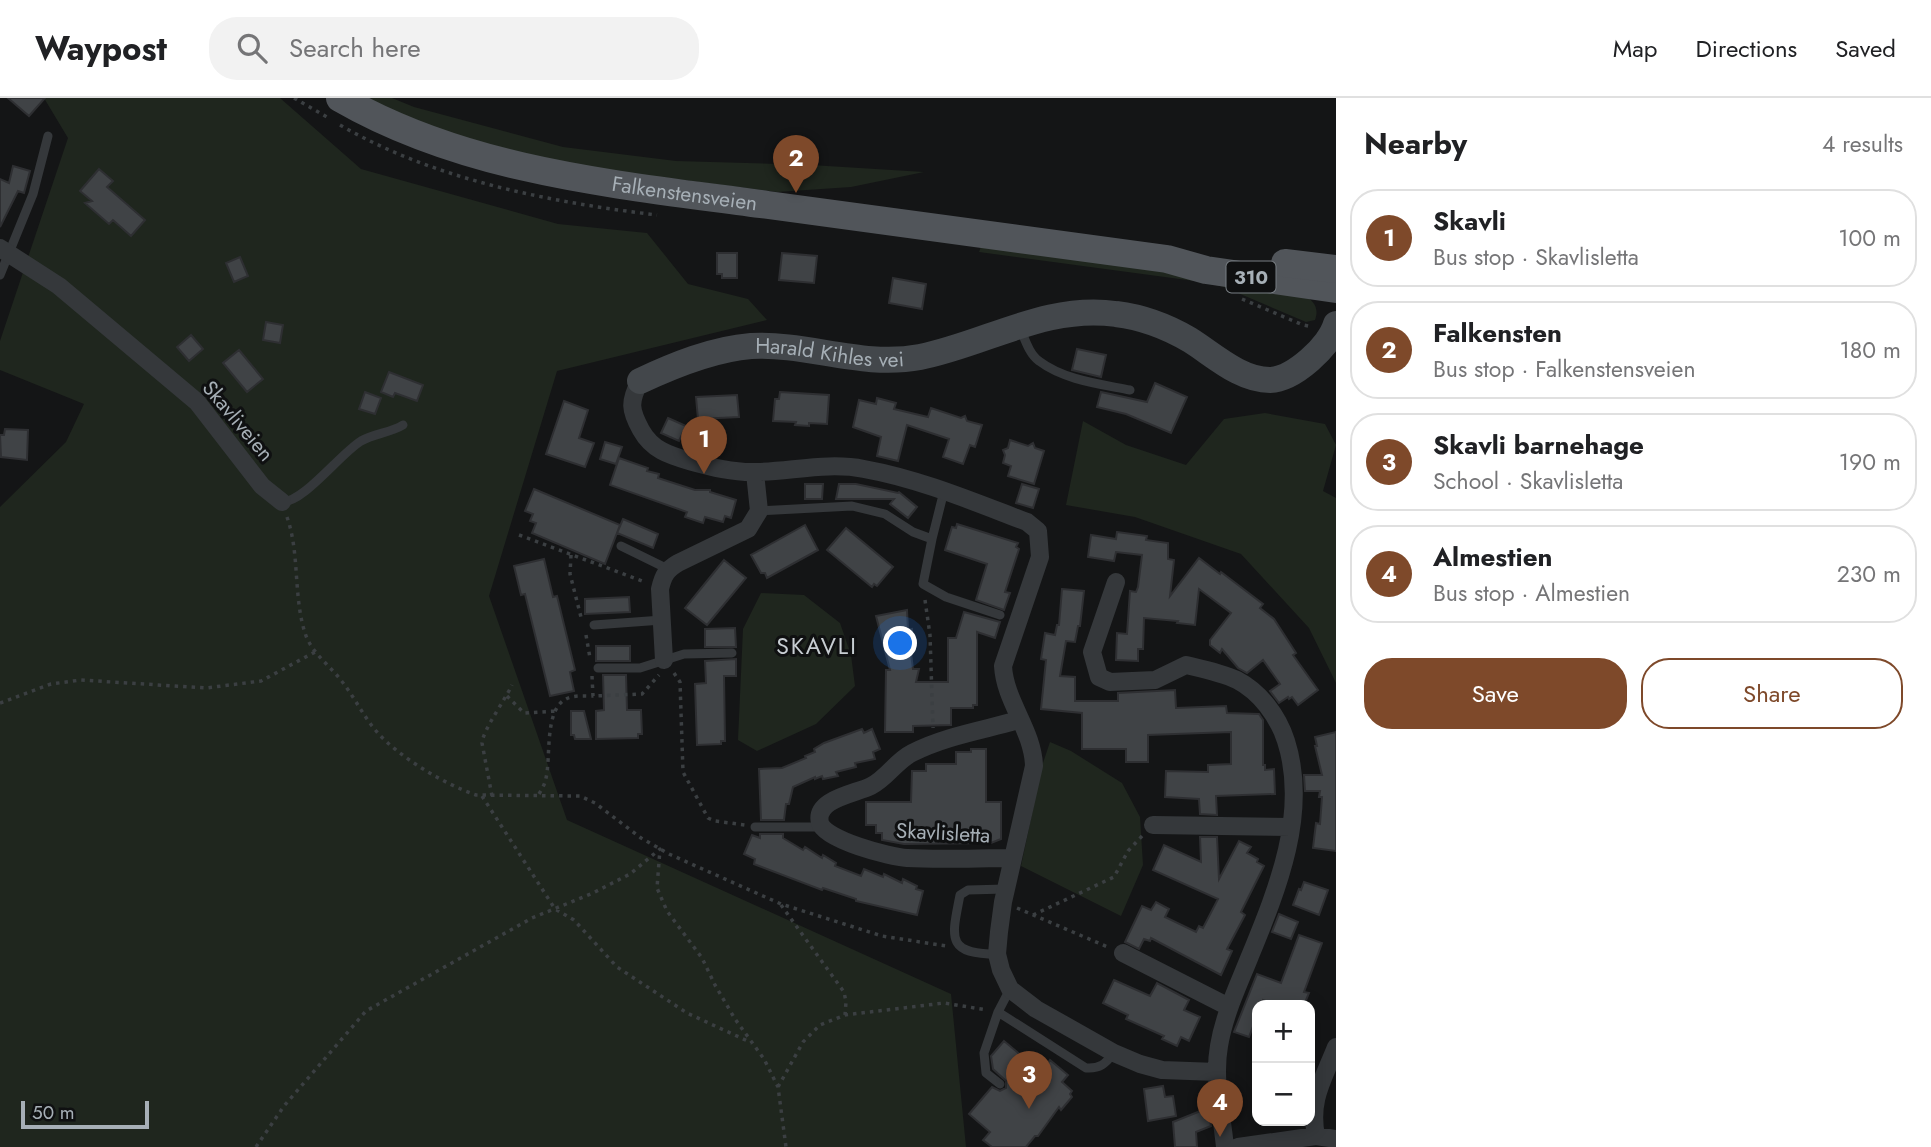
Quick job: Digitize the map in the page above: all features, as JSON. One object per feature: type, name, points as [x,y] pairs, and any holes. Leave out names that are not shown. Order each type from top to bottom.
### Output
[{"type":"main road","name":"Falkenstensveien","points":[[340,98],[421,137],[487,159],[552,173],[1167,259],[1240,259],[1336,269]]},
{"type":"main road","name":"Falkenstensveien","points":[[1167,259],[1206,270],[1336,289]]},
{"type":"street","name":"Skavliveien","points":[[5,250],[60,286],[197,402],[262,486],[282,502]]},
{"type":"street","name":"Harald Kihles vei","points":[[640,381],[666,369],[729,349],[768,347],[863,360],[900,360],[943,351],[1065,314],[1115,314],[1163,326],[1238,370],[1269,380],[1284,378],[1300,367],[1334,335]]},
{"type":"street","name":"Skavlisletta","points":[[640,381],[633,395],[634,416],[651,444],[668,455],[723,470],[755,472],[835,466],[861,468],[944,491],[1027,522],[1038,531],[1040,557],[1003,666],[1003,679],[1034,752],[1034,766],[1004,895],[997,954],[1010,989]]},
{"type":"street","points":[[664,660],[662,620],[665,577],[748,530],[758,511],[755,472]]},
{"type":"street","points":[[1116,582],[1092,652],[1099,677],[1110,682],[1155,680],[1186,664],[1236,680],[1257,695],[1273,714],[1283,731],[1289,751],[1294,777],[1291,827],[1278,879],[1229,1007],[1219,1047],[1217,1072],[1225,1147]]},
{"type":"street","points":[[822,827],[820,812],[827,804],[872,786],[911,754],[934,744],[1019,720]]},
{"type":"street","points":[[1153,825],[1291,827]]},
{"type":"street","name":"Skavlisletta","points":[[822,827],[836,839],[904,858],[1013,858]]},
{"type":"street","points":[[1123,953],[1229,1007]]},
{"type":"street","points":[[1010,989],[1035,1009],[1114,1053],[1162,1070],[1217,1072]]},
{"type":"street","points":[[1316,1136],[1312,1116],[1314,1103],[1336,1047]]},
{"type":"street","points":[[1238,1147],[1316,1136],[1336,1139]]},
{"type":"lane","points":[[0,275],[5,250],[33,194],[48,136]]},
{"type":"lane","points":[[1019,326],[1028,347],[1038,361],[1074,378],[1130,390]]},
{"type":"lane","points":[[282,502],[303,494],[328,468],[360,442],[377,433],[394,431],[403,425]]},
{"type":"lane","points":[[944,491],[923,584],[946,597],[1000,615]]},
{"type":"lane","points":[[758,511],[852,506],[885,513],[913,532],[932,539]]},
{"type":"lane","points":[[621,546],[665,577]]},
{"type":"lane","points":[[594,625],[662,620]]},
{"type":"lane","points":[[598,668],[640,668],[684,654],[732,653]]},
{"type":"lane","points":[[755,827],[822,827]]},
{"type":"lane","points":[[997,954],[979,954],[963,950],[955,940],[954,928],[960,895],[968,890],[1004,895]]},
{"type":"lane","points":[[1000,1084],[986,1073],[984,1053],[998,1012],[1010,989]]},
{"type":"lane","points":[[998,1012],[1086,1068],[1096,1069],[1104,1065],[1114,1053]]},
{"type":"path","points":[[282,502],[292,540],[300,613],[306,635],[315,652],[351,693],[376,731],[409,759],[462,790],[482,796],[580,796],[595,803],[660,849],[712,875],[781,904],[882,936],[963,950]]},
{"type":"path","points":[[519,535],[647,582],[665,577]]},
{"type":"path","points":[[571,555],[570,574],[590,654],[593,696]]},
{"type":"path","points":[[923,584],[930,635],[934,744]]},
{"type":"path","points":[[0,702],[51,684],[82,680],[206,688],[261,681],[315,652]]},
{"type":"path","points":[[539,794],[546,780],[549,731],[561,702],[568,697],[642,694],[658,678],[664,660]]},
{"type":"path","points":[[664,660],[680,682],[683,772],[699,805],[708,818],[715,821],[755,827]]},
{"type":"path","points":[[492,796],[482,735],[512,685]]},
{"type":"path","points":[[507,696],[524,713],[556,711]]},
{"type":"path","points":[[482,796],[555,909],[574,920],[617,967],[687,1013],[753,1044]]},
{"type":"path","points":[[1033,915],[1114,877],[1128,851],[1153,825]]},
{"type":"path","points":[[256,1147],[284,1106],[366,1012],[532,918],[630,874],[660,849]]},
{"type":"path","points":[[660,849],[657,888],[667,911],[702,958],[778,1087],[786,1147]]},
{"type":"path","points":[[1004,895],[1033,915],[1123,953]]},
{"type":"path","points":[[781,904],[844,992],[845,1015]]},
{"type":"path","points":[[778,1087],[803,1042],[820,1025],[845,1015],[944,1003],[998,1012]]},
{"type":"shaded area","points":[[44,98],[280,98],[361,169],[558,224],[647,233],[688,284],[748,299],[767,320],[557,371],[489,596],[567,820],[951,994],[966,1147],[0,1147],[0,507],[66,442],[84,404],[0,370],[0,341],[68,138]]},
{"type":"shaded area","points":[[356,98],[392,98],[414,107],[563,147],[676,161],[924,172],[851,187],[777,192],[518,159]]},
{"type":"shaded area","points":[[982,244],[1283,287],[1312,301],[1317,313],[1315,320],[1306,322],[1224,287],[979,252]]},
{"type":"shaded area","points":[[1265,413],[1325,424],[1336,445],[1323,491],[1336,498],[1336,683],[1309,628],[1241,554],[1135,517],[1066,505],[1083,421],[1126,445],[1186,465],[1224,419]]},
{"type":"shaded area","points":[[761,593],[804,595],[840,623],[851,655],[855,686],[816,724],[757,751],[738,740],[743,629]]},
{"type":"shaded area","points":[[1050,742],[1071,751],[1122,783],[1140,817],[1143,865],[1121,916],[1021,866],[1042,766]]},
{"type":"building","points":[[8,98],[45,98],[29,116]]},
{"type":"building","points":[[13,166],[30,171],[24,193],[18,191],[0,227],[0,179],[9,183]]},
{"type":"building","points":[[99,169],[113,181],[107,187],[145,220],[131,236],[113,220],[109,224],[85,203],[92,201],[80,191]]},
{"type":"building","points":[[717,253],[737,253],[737,278],[722,278],[722,274],[717,274]]},
{"type":"building","points":[[782,253],[817,256],[814,283],[779,280]]},
{"type":"building","points":[[240,257],[248,276],[234,282],[226,263]]},
{"type":"building","points":[[893,278],[926,284],[922,309],[889,303]]},
{"type":"building","points":[[266,322],[283,325],[280,343],[263,340]]},
{"type":"building","points":[[191,335],[203,349],[189,361],[177,347]]},
{"type":"building","points":[[1077,349],[1106,355],[1101,377],[1072,370]]},
{"type":"building","points":[[239,350],[263,379],[247,392],[223,363]]},
{"type":"building","points":[[389,372],[423,385],[417,401],[395,393],[393,397],[381,392]]},
{"type":"building","points":[[1155,383],[1187,397],[1171,433],[1126,414],[1097,407],[1101,392],[1147,402]]},
{"type":"building","points":[[365,392],[381,398],[375,414],[359,409]]},
{"type":"building","points":[[780,392],[829,395],[827,424],[809,423],[809,426],[795,425],[796,422],[773,421],[775,399],[779,399]]},
{"type":"building","points":[[737,395],[739,417],[698,419],[696,397]]},
{"type":"building","points":[[877,398],[896,403],[894,409],[928,417],[931,408],[961,418],[965,416],[967,421],[982,425],[975,447],[970,445],[963,464],[943,457],[949,439],[907,425],[898,461],[877,456],[881,437],[853,427],[859,400],[876,404]]},
{"type":"building","points":[[564,401],[588,410],[579,438],[594,443],[585,467],[546,454]]},
{"type":"building","points":[[668,418],[686,426],[679,441],[661,433]]},
{"type":"building","points":[[5,429],[28,430],[27,460],[1,457],[0,435],[4,435]]},
{"type":"building","points":[[1010,440],[1028,446],[1033,443],[1035,448],[1044,451],[1034,484],[1008,476],[1011,466],[1003,463],[1003,450],[1008,448]]},
{"type":"building","points":[[605,442],[622,447],[616,464],[600,459]]},
{"type":"building","points":[[619,458],[648,468],[647,471],[659,474],[658,478],[695,490],[710,490],[736,500],[731,518],[725,516],[723,522],[705,517],[703,523],[685,517],[687,512],[610,485]]},
{"type":"building","points":[[805,484],[823,484],[822,499],[805,499]]},
{"type":"building","points":[[839,484],[856,484],[899,492],[917,507],[908,518],[890,504],[894,499],[836,499]]},
{"type":"building","points":[[1022,484],[1039,489],[1033,508],[1016,503]]},
{"type":"building","points":[[534,489],[620,525],[605,564],[532,533],[536,523],[530,521],[533,514],[525,511]]},
{"type":"building","points":[[623,519],[658,534],[653,548],[617,533]]},
{"type":"building","points":[[957,524],[1018,543],[1016,547],[1019,549],[1005,592],[1010,593],[1004,610],[976,600],[987,564],[945,550],[952,527],[956,528]]},
{"type":"building","points":[[805,525],[818,550],[767,578],[751,555]]},
{"type":"building","points":[[846,528],[893,567],[877,586],[874,584],[872,587],[827,550]]},
{"type":"building","points":[[1117,532],[1147,536],[1146,540],[1168,543],[1168,559],[1174,560],[1170,596],[1199,558],[1263,604],[1260,608],[1274,619],[1296,653],[1293,655],[1318,690],[1298,705],[1292,697],[1279,703],[1270,691],[1280,684],[1263,660],[1247,673],[1238,668],[1222,649],[1220,653],[1210,645],[1210,640],[1231,613],[1199,589],[1195,625],[1144,618],[1143,649],[1138,649],[1138,661],[1116,660],[1117,633],[1127,634],[1130,591],[1136,592],[1138,587],[1142,555],[1116,552],[1114,561],[1088,557],[1091,535],[1116,539]]},
{"type":"building","points":[[544,559],[553,597],[557,596],[575,670],[570,672],[574,691],[550,696],[525,594],[521,595],[514,566]]},
{"type":"building","points":[[724,560],[746,578],[707,625],[685,608]]},
{"type":"building","points":[[1062,589],[1084,591],[1080,626],[1075,642],[1066,641],[1060,676],[1075,677],[1075,701],[1118,701],[1118,693],[1175,690],[1176,708],[1226,706],[1227,713],[1259,714],[1263,720],[1263,765],[1265,770],[1274,769],[1275,794],[1216,796],[1217,815],[1200,814],[1199,799],[1165,797],[1166,771],[1208,772],[1208,765],[1231,764],[1231,732],[1148,735],[1148,762],[1126,762],[1126,749],[1082,749],[1082,713],[1041,709],[1046,660],[1041,659],[1045,633],[1055,635],[1059,625]]},
{"type":"building","points":[[629,597],[630,612],[585,614],[585,599]]},
{"type":"building","points":[[907,610],[908,630],[912,629],[913,644],[910,645],[913,669],[919,669],[916,682],[948,682],[948,638],[956,638],[964,612],[1000,622],[995,638],[977,632],[977,705],[973,705],[973,708],[951,708],[951,725],[913,726],[913,732],[885,732],[886,670],[890,670],[876,616]]},
{"type":"building","points":[[735,628],[736,647],[705,647],[705,629]]},
{"type":"building","points":[[596,646],[630,646],[630,661],[596,661]]},
{"type":"building","points":[[736,659],[736,676],[724,676],[725,741],[721,741],[721,744],[697,745],[695,684],[706,683],[705,661]]},
{"type":"building","points":[[603,675],[626,675],[627,710],[641,710],[642,734],[638,734],[638,738],[596,739],[596,711],[604,710]]},
{"type":"building","points":[[571,711],[584,711],[591,739],[575,739],[574,735],[571,735]]},
{"type":"building","points":[[862,729],[864,733],[872,729],[880,749],[873,752],[875,759],[855,763],[856,767],[836,772],[838,776],[823,779],[822,776],[815,777],[793,787],[789,804],[786,804],[784,820],[761,820],[759,769],[782,768],[806,758],[805,756],[815,752],[814,749],[824,743]]},
{"type":"building","points":[[1336,732],[1336,851],[1313,848],[1316,823],[1320,824],[1322,797],[1319,797],[1320,791],[1305,791],[1304,775],[1322,775],[1315,737]]},
{"type":"building","points":[[971,749],[986,749],[986,802],[1001,802],[1001,839],[991,843],[904,844],[882,840],[882,833],[876,833],[876,825],[866,825],[866,802],[911,802],[912,771],[926,771],[926,764],[956,764],[956,752],[971,752]]},
{"type":"building","points":[[760,834],[783,834],[783,838],[803,850],[805,847],[822,858],[823,855],[836,863],[835,866],[861,876],[864,869],[883,877],[884,874],[902,883],[903,879],[917,886],[916,889],[923,891],[917,915],[856,901],[754,864],[755,859],[744,854],[752,835],[760,838]]},
{"type":"building","points":[[1200,837],[1217,837],[1219,879],[1239,841],[1251,847],[1247,853],[1264,866],[1241,912],[1245,915],[1227,949],[1232,951],[1221,975],[1151,938],[1150,941],[1144,939],[1139,949],[1125,942],[1142,906],[1151,910],[1156,902],[1169,909],[1165,917],[1196,932],[1199,926],[1203,928],[1218,899],[1153,870],[1164,845],[1201,862]]},
{"type":"building","points":[[1304,882],[1328,890],[1319,915],[1293,905]]},
{"type":"building","points":[[1279,914],[1298,922],[1291,939],[1272,932]]},
{"type":"building","points":[[1299,935],[1322,943],[1304,992],[1309,993],[1306,1000],[1252,1000],[1252,1029],[1249,1037],[1234,1032],[1257,974],[1281,983]]},
{"type":"building","points":[[1114,980],[1150,996],[1157,983],[1189,1000],[1184,1010],[1200,1017],[1189,1041],[1181,1037],[1177,1046],[1162,1039],[1164,1036],[1126,1019],[1128,1015],[1103,1003]]},
{"type":"building","points":[[1004,1041],[1023,1057],[1027,1052],[1045,1067],[1050,1060],[1068,1075],[1062,1082],[1072,1091],[1072,1097],[1061,1110],[1059,1107],[1038,1136],[1026,1147],[992,1147],[983,1140],[990,1132],[969,1114],[992,1087],[1000,1091],[1006,1088],[1006,1081],[993,1069],[991,1056]]},
{"type":"building","points":[[1163,1086],[1165,1097],[1173,1096],[1176,1116],[1148,1121],[1144,1089]]},
{"type":"building","points":[[1208,1108],[1211,1126],[1196,1132],[1197,1147],[1175,1147],[1173,1122]]},
{"type":"place","name":"Falkensten","points":[[796,193]]},
{"type":"place","name":"Skavli","points":[[704,474]]},
{"type":"place","name":"Skavli barnehage","points":[[1029,1109]]},
{"type":"place","name":"Almestien","points":[[1220,1137]]},
{"type":"district","name":"SKAVLI","points":[[817,646]]}]
